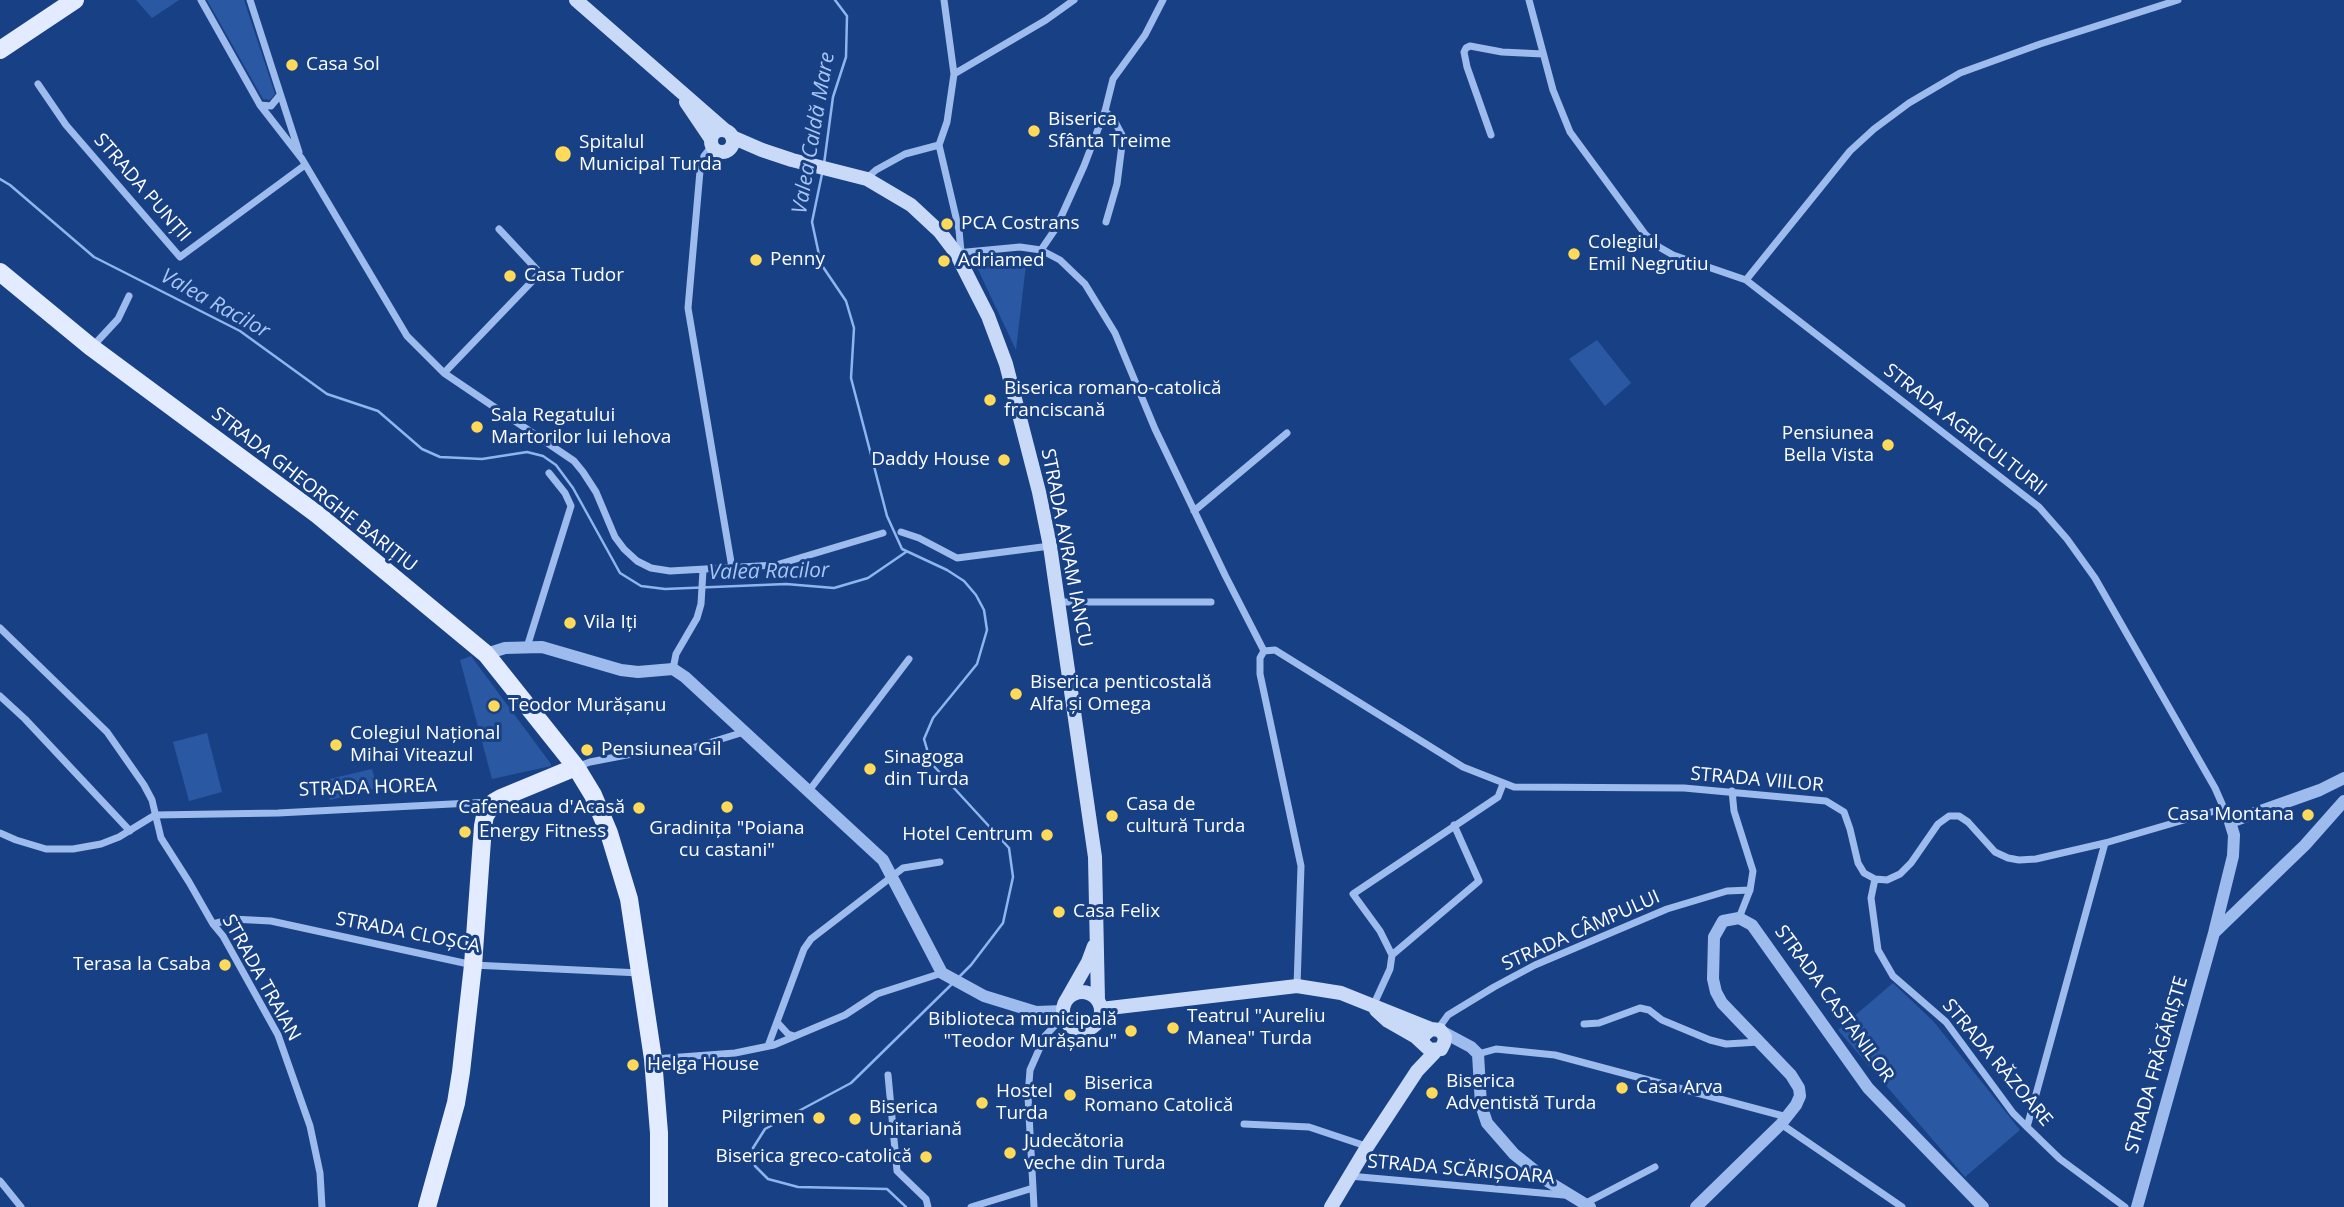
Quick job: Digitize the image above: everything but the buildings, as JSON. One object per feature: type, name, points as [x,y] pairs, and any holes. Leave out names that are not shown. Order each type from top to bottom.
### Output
[{"type":"main road","points":[[0,50],[75,0]]},
{"type":"main road","points":[[579,2],[699,105],[722,141]]},
{"type":"main road","name":"STRADA AVRAM IANCU","points":[[722,141],[842,171],[867,179],[893,193],[918,211],[959,253],[988,316],[1006,364],[1050,546],[1095,857],[1099,1005]]},
{"type":"main road","name":"STRADA GHEORGHE BARIȚIU","points":[[0,272],[91,347],[318,515],[486,654],[576,767],[593,795],[609,833],[629,899],[653,1059],[659,1133],[659,1207]]},
{"type":"main road","name":"STRADA HOREA","points":[[494,802],[576,767]]},
{"type":"main road","points":[[427,1207],[456,1103],[473,965],[483,826],[494,802]]},
{"type":"main road","name":"STRADA AVRAM IANCU","points":[[1064,1009],[1097,938]]},
{"type":"main road","points":[[1099,1005],[1098,1022],[1086,1030],[1072,1028],[1064,1009],[1078,993],[1084,992],[1099,1005],[1297,986],[1340,993],[1437,1030],[1445,1040],[1417,1071],[1331,1207]]},
{"type":"main road","points":[[1373,1006],[1388,1021],[1423,1043],[1427,1049],[1439,1049]]},
{"type":"main road","points":[[1423,1043],[1423,1036],[1437,1030]]},
{"type":"street","points":[[201,0],[260,105],[303,162],[395,320],[420,351],[443,373],[574,461],[596,492],[615,537],[624,550],[637,561],[651,568],[670,571],[776,565],[883,533]]},
{"type":"street","points":[[250,0],[303,162]]},
{"type":"street","points":[[944,0],[954,74],[947,121],[939,145],[959,230],[959,253],[1020,247],[1041,250],[1060,260],[1086,284],[1115,333],[1155,429],[1264,651],[1260,657],[1260,674],[1301,866],[1297,986]]},
{"type":"street","points":[[954,74],[1046,20],[1074,0]]},
{"type":"street","points":[[1041,250],[1056,228],[1105,111],[1113,79],[1145,35],[1160,0]]},
{"type":"street","name":"STRADA AGRICULTURII","points":[[1529,0],[1553,90],[1570,132],[1645,234],[1674,256],[1746,281],[2039,508],[2067,539],[2095,578],[2209,776],[2230,822]]},
{"type":"street","points":[[1746,281],[1850,151],[1909,103],[1960,73],[2039,44],[2178,0]]},
{"type":"street","points":[[1491,135],[1465,60],[1466,48],[1543,54]]},
{"type":"street","name":"STRADA PUNȚII","points":[[38,84],[66,125],[180,257],[303,162]]},
{"type":"street","points":[[260,105],[271,106],[280,94]]},
{"type":"street","points":[[1105,111],[1114,120],[1123,137],[1117,184],[1106,222]]},
{"type":"street","points":[[722,141],[704,156],[700,171],[689,317],[732,568]]},
{"type":"street","points":[[867,179],[876,170],[905,154],[939,145]]},
{"type":"street","points":[[443,373],[540,273],[499,229]]},
{"type":"street","points":[[91,347],[118,320],[130,296]]},
{"type":"street","points":[[1194,511],[1287,433]]},
{"type":"street","points":[[527,647],[571,506],[565,493],[549,473]]},
{"type":"street","points":[[901,532],[919,538],[957,558],[1050,546]]},
{"type":"street","points":[[673,669],[676,654],[697,618],[701,604],[703,569]]},
{"type":"street","points":[[1059,602],[1211,602]]},
{"type":"street","name":"STRADA TRAIAN","points":[[0,628],[107,732],[144,785],[152,800],[161,838],[223,936],[278,1035],[310,1126],[320,1172],[321,1207]]},
{"type":"street","points":[[486,654],[505,648],[527,647],[554,650],[621,670],[638,672],[673,669],[685,677],[877,855],[892,875],[944,975],[984,996],[1036,1012],[1064,1009]]},
{"type":"street","name":"STRADA VIILOR","points":[[1264,651],[1275,650],[1464,767],[1503,784],[1532,789],[1671,788],[1732,791],[1814,798],[1835,805],[1844,812],[1858,863],[1864,873],[1875,879]]},
{"type":"street","points":[[808,792],[909,659]]},
{"type":"street","points":[[0,696],[130,831]]},
{"type":"street","points":[[576,767],[642,752],[692,748],[744,732]]},
{"type":"street","points":[[2230,822],[2320,790],[2344,778]]},
{"type":"street","points":[[1373,1006],[1390,969],[1392,955],[1380,931],[1353,894],[1498,797],[1503,784]]},
{"type":"street","points":[[1696,1207],[1784,1120],[1800,1096],[1799,1088],[1791,1075],[1722,1003],[1713,979],[1714,937],[1723,921],[1739,918],[1750,890],[1753,872],[1734,811],[1732,791]]},
{"type":"street","points":[[2214,933],[2305,845],[2344,801]]},
{"type":"street","name":"STRADA HOREA","points":[[155,815],[278,813],[494,802]]},
{"type":"street","points":[[1875,879],[1887,880],[1900,874],[1911,863],[1938,824],[1949,816],[1959,816],[1968,822],[1995,852],[2008,858],[2036,859],[2105,843],[2225,808]]},
{"type":"street","points":[[0,832],[46,849],[73,849],[101,844],[130,831],[155,815]]},
{"type":"street","name":"STRADA FRĂGĂRIȘTE","points":[[2137,1207],[2233,856],[2234,835],[2230,822]]},
{"type":"street","points":[[1392,955],[1479,881],[1454,825]]},
{"type":"street","points":[[2027,1127],[2105,843]]},
{"type":"street","points":[[768,1046],[808,943],[903,868],[940,862]]},
{"type":"street","name":"STRADA RĂZOARE","points":[[1875,879],[1871,898],[1878,950],[1894,976],[1945,1022],[2013,1113],[2060,1159],[2125,1207]]},
{"type":"street","name":"STRADA CÂMPULUI","points":[[1437,1030],[1448,1015],[1535,965],[1667,909],[1727,891],[1750,890]]},
{"type":"street","name":"STRADA CASTANILOR","points":[[1739,918],[1752,925],[1868,1088],[1983,1207]]},
{"type":"street","name":"STRADA CLOȘCA","points":[[213,924],[232,919],[271,921],[473,965],[641,973]]},
{"type":"street","points":[[653,1059],[735,1053],[768,1046],[845,1015],[877,994],[944,975]]},
{"type":"street","points":[[1034,1207],[1027,1096],[1030,1070],[1045,1036],[1064,1009]]},
{"type":"street","points":[[1584,1024],[1599,1023],[1640,1009],[1648,1010],[1662,1020],[1710,1040],[1734,1044],[1759,1042]]},
{"type":"street","points":[[777,1022],[788,1034],[794,1036]]},
{"type":"street","points":[[1437,1030],[1471,1047],[1478,1054],[1481,1105],[1487,1123],[1514,1154],[1585,1206],[1655,1167]]},
{"type":"street","points":[[1439,1049],[1464,1049],[1478,1054],[1496,1049],[1555,1055],[1784,1120],[1902,1207]]},
{"type":"street","points":[[888,1075],[897,1171],[926,1199],[928,1207]]},
{"type":"street","points":[[1244,1124],[1309,1127],[1367,1147]]},
{"type":"street","name":"STRADA SCĂRIȘOARA","points":[[1349,1176],[1571,1195]]},
{"type":"street","points":[[0,1181],[21,1207]]},
{"type":"street","points":[[971,1207],[1032,1188]]},
{"type":"shaded area","points":[[136,0],[179,0],[152,18]]},
{"type":"shaded area","points":[[207,0],[244,0],[275,94],[270,100],[263,99]]},
{"type":"shaded area","points":[[1027,256],[1016,350],[974,261]]},
{"type":"shaded area","points":[[1597,340],[1631,383],[1605,406],[1569,359]]},
{"type":"shaded area","points":[[471,656],[551,766],[492,779],[460,660]]},
{"type":"shaded area","points":[[207,733],[222,792],[189,801],[173,742]]},
{"type":"shaded area","points":[[372,769],[377,788],[330,800],[325,780]]},
{"type":"shaded area","points":[[1893,983],[1934,1022],[2020,1130],[1965,1177],[1838,1030]]},
{"type":"waterway","name":"Valea Caldă Mare","points":[[824,164],[833,97],[846,57],[847,16],[835,0]]},
{"type":"waterway","name":"Valea Racilor","points":[[822,174],[812,222],[821,264],[846,301],[854,328],[851,378],[887,516],[902,549],[964,581],[984,610],[987,630],[977,664],[933,718],[924,739],[931,763],[1009,848],[1013,877],[1003,923],[960,976]]},
{"type":"waterway","name":"Valea Racilor","points":[[0,179],[94,257],[240,331],[327,394],[378,411],[422,449],[440,457],[482,459],[527,452],[543,456],[556,465],[573,488],[620,573],[641,586],[665,589],[786,584],[834,588],[868,578],[906,552]]},
{"type":"waterway","name":"Valea Racilor","points":[[906,1207],[887,1189],[798,1187],[768,1179],[755,1166],[753,1148],[765,1129],[851,1083],[953,983]]},
{"type":"place","name":"Casa Sol","points":[[292,65]]},
{"type":"place","name":"Biserica Sfânta Treime","points":[[1034,131]]},
{"type":"place","name":"Spitalul Municipal Turda","points":[[563,154]]},
{"type":"place","name":"PCA Costrans","points":[[947,224]]},
{"type":"place","name":"Colegiul Emil Negrutiu","points":[[1574,254]]},
{"type":"place","name":"Penny","points":[[756,260]]},
{"type":"place","name":"Adriamed","points":[[944,261]]},
{"type":"place","name":"Casa Tudor","points":[[510,276]]},
{"type":"place","name":"Biserica romano-catolică franciscană","points":[[990,400]]},
{"type":"place","name":"Sala Regatului Martorilor lui Iehova","points":[[477,427]]},
{"type":"place","name":"Pensiunea Bella Vista","points":[[1888,445]]},
{"type":"place","name":"Daddy House","points":[[1004,460]]},
{"type":"place","name":"Vila Iți","points":[[570,623]]},
{"type":"place","name":"Biserica penticostală Alfa și Omega","points":[[1016,694]]},
{"type":"place","name":"Teodor Murășanu","points":[[494,706]]},
{"type":"place","name":"Colegiul Național Mihai Viteazul","points":[[336,745]]},
{"type":"place","name":"Pensiunea Gil","points":[[587,750]]},
{"type":"place","name":"Sinagoga din Turda","points":[[870,769]]},
{"type":"place","name":"Gradinița \"Poiana cu castani\"","points":[[727,807]]},
{"type":"place","name":"Cafeneaua d'Acasă","points":[[639,808]]},
{"type":"place","name":"Casa Montana","points":[[2308,815]]},
{"type":"place","name":"Casa de cultură Turda","points":[[1112,816]]},
{"type":"place","name":"Energy Fitness","points":[[465,832]]},
{"type":"place","name":"Hotel Centrum","points":[[1047,835]]},
{"type":"place","name":"Casa Felix","points":[[1059,912]]},
{"type":"place","name":"Terasa la Csaba","points":[[225,965]]},
{"type":"place","name":"Teatrul \"Aureliu Manea\" Turda","points":[[1173,1028]]},
{"type":"place","name":"Biblioteca municipală \"Teodor Murășanu\"","points":[[1131,1031]]},
{"type":"place","name":"Helga House","points":[[633,1065]]},
{"type":"place","name":"Casa Arva","points":[[1622,1088]]},
{"type":"place","name":"Biserica Adventistă Turda","points":[[1432,1093]]},
{"type":"place","name":"Biserica Romano Catolică","points":[[1070,1095]]},
{"type":"place","name":"Hostel Turda","points":[[982,1103]]},
{"type":"place","name":"Pilgrimen","points":[[819,1118]]},
{"type":"place","name":"Biserica Unitariană","points":[[855,1119]]},
{"type":"place","name":"Judecătoria veche din Turda","points":[[1010,1153]]},
{"type":"place","name":"Biserica greco-catolică","points":[[926,1157]]}]
